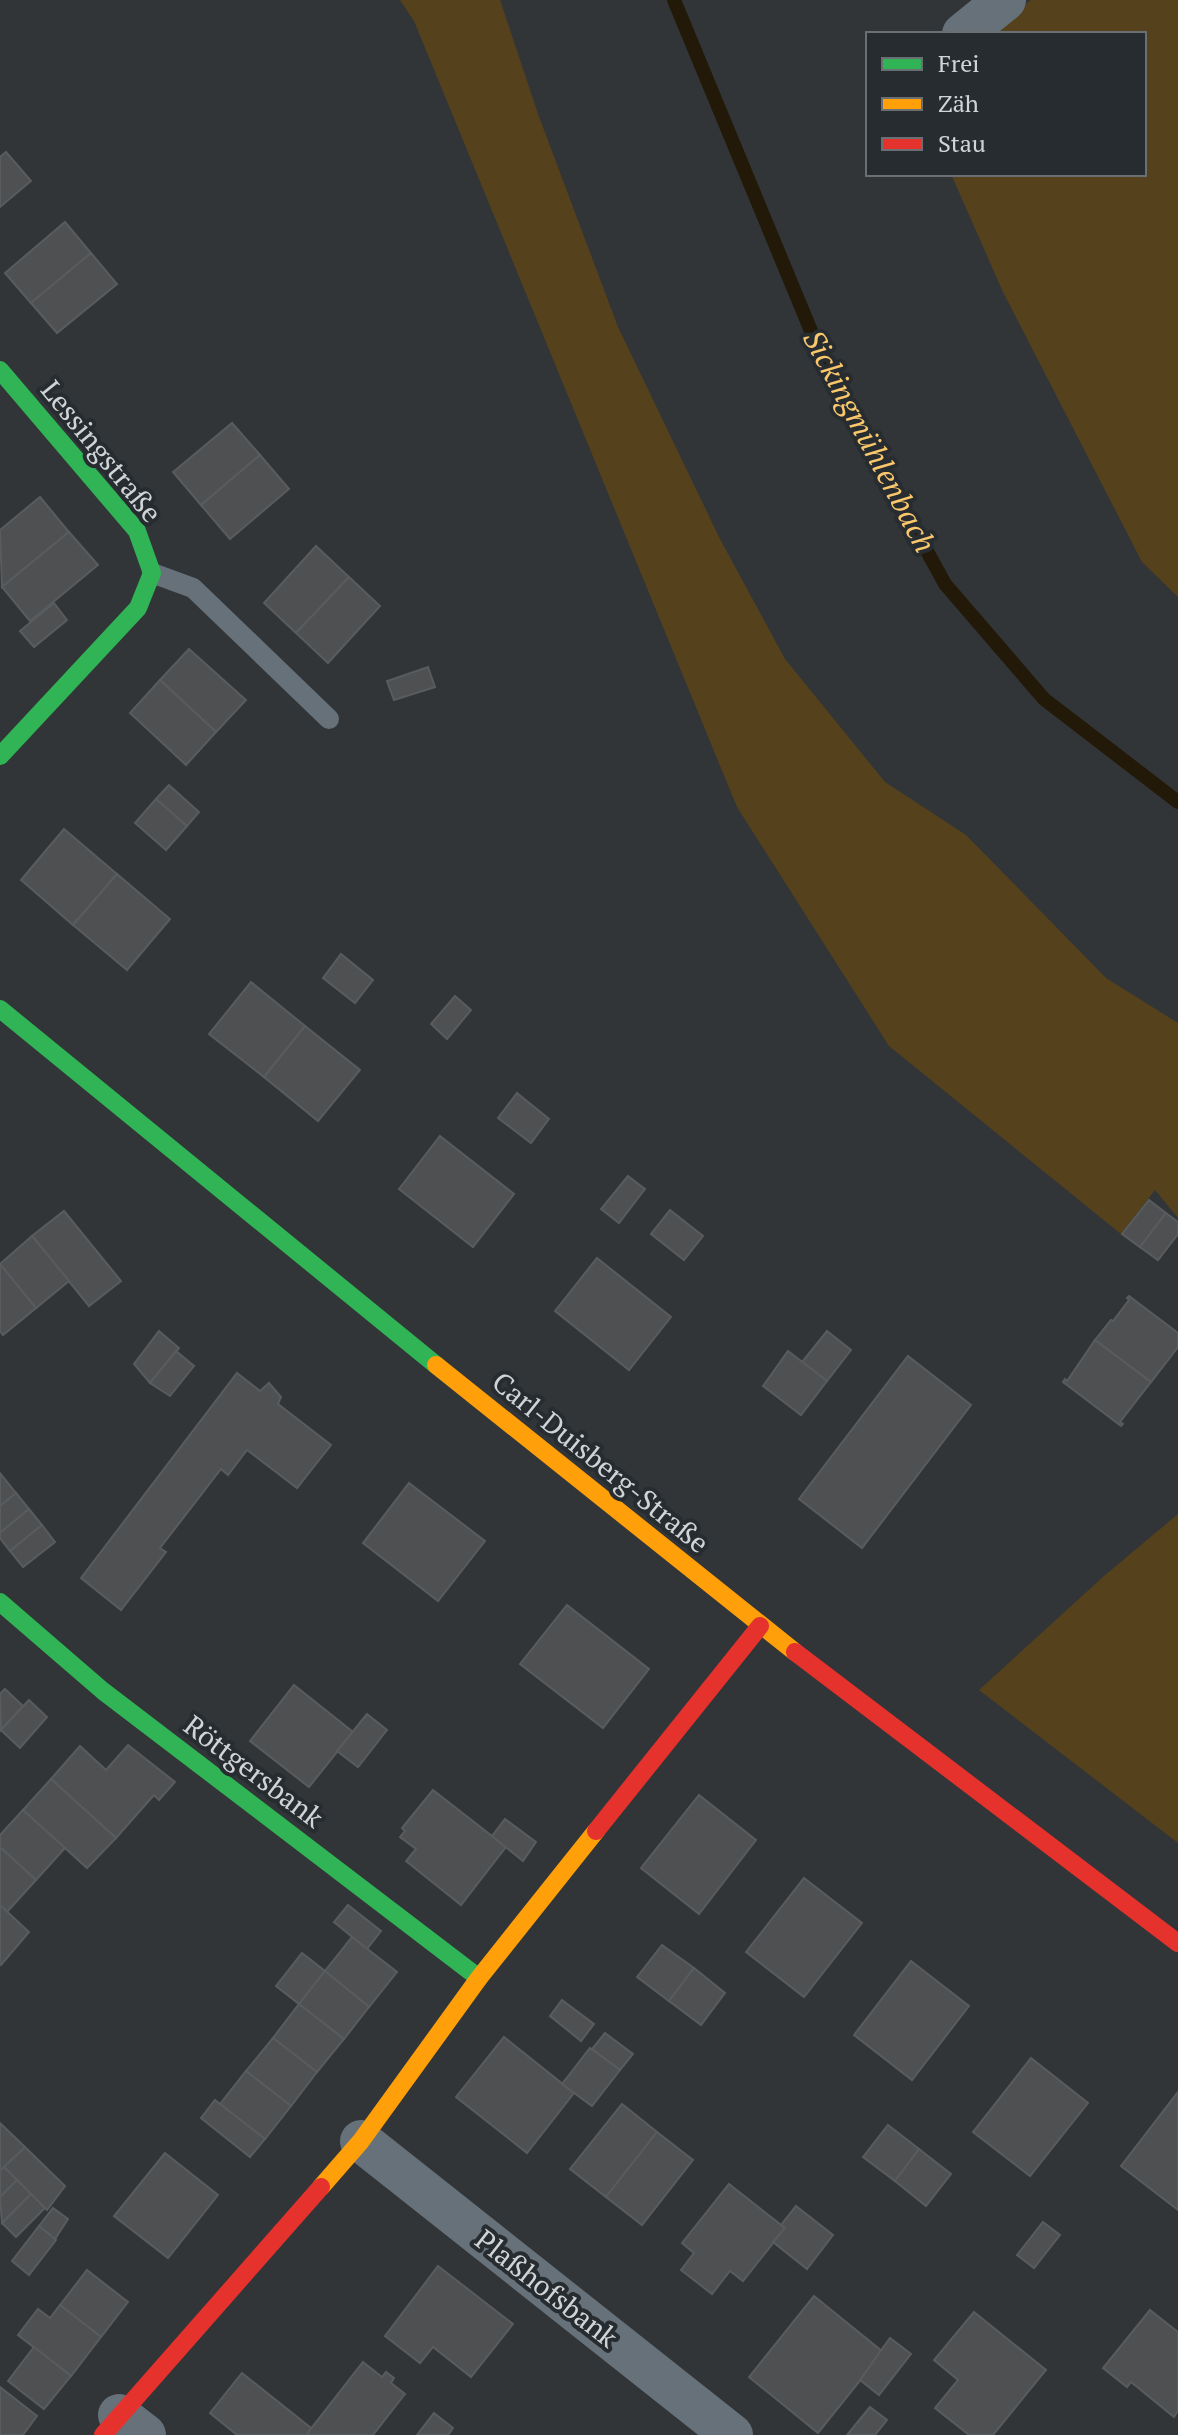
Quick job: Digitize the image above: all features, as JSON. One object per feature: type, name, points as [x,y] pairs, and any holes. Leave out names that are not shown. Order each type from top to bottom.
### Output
[{"type":"street","points":[[965,32],[1005,0]]},
{"type":"street","name":"Lessingstraße","points":[[0,370],[137,531],[152,573]]},
{"type":"street","points":[[0,756],[138,608],[152,573]]},
{"type":"street","name":"Carl-Duisberg-Straße","points":[[0,1009],[295,1252],[760,1626],[1178,1943]]},
{"type":"street","name":"Röttgersbank","points":[[0,1602],[103,1691],[479,1978]]},
{"type":"street","points":[[122,2428],[361,2141],[479,1978],[760,1626]]},
{"type":"street","name":"Plaßhofsbank","points":[[361,2141],[732,2435]]},
{"type":"lane","points":[[152,573],[193,588],[329,719]]},
{"type":"shaded area","points":[[400,0],[500,0],[538,114],[618,327],[720,539],[785,659],[885,782],[966,835],[1106,978],[1178,1023],[1178,1218],[1155,1190],[1121,1234],[889,1046],[737,807],[414,21]]},
{"type":"shaded area","points":[[1031,0],[1178,0],[1178,597],[1142,562],[1003,292],[952,176],[1146,176],[1146,32],[991,32]]},
{"type":"shaded area","points":[[1178,1514],[1178,1843],[979,1690],[1104,1576]]},
{"type":"building","points":[[6,152],[31,181],[0,207],[0,157]]},
{"type":"building","points":[[65,222],[91,253],[31,303],[5,273]]},
{"type":"building","points":[[91,253],[117,284],[57,333],[31,303]]},
{"type":"building","points":[[232,423],[260,455],[201,505],[173,472]]},
{"type":"building","points":[[260,455],[289,489],[230,539],[201,505]]},
{"type":"building","points":[[40,497],[69,532],[2,587],[0,530]]},
{"type":"building","points":[[69,532],[98,565],[30,621],[2,587]]},
{"type":"building","points":[[316,546],[349,577],[296,633],[264,603]]},
{"type":"building","points":[[349,577],[380,606],[328,663],[296,633]]},
{"type":"building","points":[[54,603],[67,620],[34,647],[20,631]]},
{"type":"building","points":[[189,649],[246,700],[216,732],[160,680]]},
{"type":"building","points":[[428,667],[435,687],[394,700],[387,681]]},
{"type":"building","points":[[160,680],[216,732],[186,765],[130,713]]},
{"type":"building","points":[[169,785],[199,812],[187,826],[156,799]]},
{"type":"building","points":[[156,799],[187,826],[166,850],[135,823]]},
{"type":"building","points":[[64,829],[117,874],[73,925],[21,880]]},
{"type":"building","points":[[117,874],[170,919],[127,970],[73,925]]},
{"type":"building","points":[[341,954],[373,980],[355,1003],[323,978]]},
{"type":"building","points":[[251,982],[305,1026],[264,1077],[209,1034]]},
{"type":"building","points":[[455,996],[471,1010],[447,1039],[431,1024]]},
{"type":"building","points":[[305,1026],[360,1070],[318,1121],[264,1077]]},
{"type":"building","points":[[517,1093],[549,1119],[531,1143],[498,1118]]},
{"type":"building","points":[[440,1136],[514,1194],[473,1247],[399,1189]]},
{"type":"building","points":[[628,1176],[645,1189],[619,1223],[601,1209]]},
{"type":"building","points":[[1149,1200],[1166,1213],[1140,1247],[1122,1234]]},
{"type":"building","points":[[670,1210],[703,1236],[684,1260],[651,1234]]},
{"type":"building","points":[[64,1211],[121,1281],[89,1306],[32,1236]]},
{"type":"building","points":[[1166,1213],[1178,1222],[1178,1234],[1158,1260],[1140,1247]]},
{"type":"building","points":[[32,1236],[69,1281],[36,1308],[0,1264]]},
{"type":"building","points":[[597,1258],[671,1317],[629,1370],[555,1311]]},
{"type":"building","points":[[0,1264],[36,1308],[3,1335],[0,1331]]},
{"type":"building","points":[[1129,1296],[1178,1333],[1178,1347],[1151,1382],[1095,1340],[1113,1321]]},
{"type":"building","points":[[159,1331],[179,1348],[150,1383],[134,1364]]},
{"type":"building","points":[[827,1331],[851,1350],[827,1381],[802,1362]]},
{"type":"building","points":[[1095,1340],[1151,1382],[1120,1422],[1123,1424],[1121,1426],[1063,1382],[1065,1379],[1067,1381]]},
{"type":"building","points":[[176,1351],[194,1366],[170,1396],[150,1383]]},
{"type":"building","points":[[788,1351],[827,1381],[801,1415],[763,1386]]},
{"type":"building","points":[[908,1356],[971,1405],[862,1548],[799,1499]]},
{"type":"building","points":[[237,1373],[260,1391],[269,1383],[281,1397],[278,1404],[331,1445],[297,1488],[247,1450],[228,1475],[221,1469],[160,1548],[166,1552],[121,1610],[81,1578]]},
{"type":"building","points":[[0,1473],[16,1493],[0,1506]]},
{"type":"building","points":[[409,1483],[485,1541],[438,1601],[363,1543]]},
{"type":"building","points":[[16,1493],[29,1509],[0,1533],[0,1506]]},
{"type":"building","points":[[29,1509],[42,1525],[10,1551],[0,1538],[0,1533]]},
{"type":"building","points":[[42,1525],[55,1542],[23,1567],[10,1551]]},
{"type":"building","points":[[567,1605],[649,1669],[603,1728],[520,1664]]},
{"type":"building","points":[[294,1685],[353,1732],[309,1787],[250,1741]]},
{"type":"building","points":[[5,1689],[23,1706],[1,1730],[0,1694]]},
{"type":"building","points":[[29,1700],[47,1717],[20,1748],[1,1730]]},
{"type":"building","points":[[367,1714],[387,1730],[358,1767],[337,1751]]},
{"type":"building","points":[[128,1745],[175,1782],[159,1800],[154,1795],[116,1838],[51,1779],[80,1746],[106,1770]]},
{"type":"building","points":[[51,1779],[116,1838],[87,1868],[23,1810]]},
{"type":"building","points":[[433,1790],[506,1847],[461,1905],[406,1861],[416,1849],[400,1837],[405,1831],[402,1828]]},
{"type":"building","points":[[699,1795],[756,1840],[699,1914],[641,1868]]},
{"type":"building","points":[[23,1810],[65,1848],[36,1880],[0,1847],[0,1835]]},
{"type":"building","points":[[505,1819],[536,1842],[523,1861],[492,1836]]},
{"type":"building","points":[[0,1847],[36,1880],[7,1912],[0,1905]]},
{"type":"building","points":[[804,1878],[862,1923],[804,1997],[746,1952]]},
{"type":"building","points":[[0,1905],[29,1932],[1,1965],[0,1964]]},
{"type":"building","points":[[348,1905],[381,1931],[367,1949],[334,1922]]},
{"type":"building","points":[[352,1937],[397,1972],[369,2007],[325,1971]]},
{"type":"building","points":[[662,1945],[694,1968],[669,2001],[637,1977]]},
{"type":"building","points":[[302,1953],[325,1971],[299,2004],[276,1986]]},
{"type":"building","points":[[911,1961],[969,2006],[912,2080],[854,2035]]},
{"type":"building","points":[[694,1968],[725,1993],[701,2025],[669,2001]]},
{"type":"building","points":[[325,1971],[369,2007],[344,2039],[299,2004]]},
{"type":"building","points":[[562,2000],[594,2024],[581,2041],[550,2016]]},
{"type":"building","points":[[299,2004],[344,2039],[317,2072],[273,2038]]},
{"type":"building","points":[[605,2033],[633,2054],[620,2070],[592,2049]]},
{"type":"building","points":[[504,2037],[574,2093],[527,2153],[456,2097]]},
{"type":"building","points":[[273,2038],[317,2072],[291,2106],[246,2071]]},
{"type":"building","points":[[590,2048],[620,2070],[592,2106],[562,2084]]},
{"type":"building","points":[[1031,2058],[1088,2103],[1030,2176],[973,2132]]},
{"type":"building","points":[[246,2071],[291,2106],[265,2139],[220,2104]]},
{"type":"building","points":[[1178,2092],[1178,2210],[1121,2166]]},
{"type":"building","points":[[215,2100],[265,2139],[250,2157],[201,2118]]},
{"type":"building","points":[[622,2104],[657,2132],[606,2197],[570,2169]]},
{"type":"building","points":[[0,2123],[25,2147],[0,2171]]},
{"type":"building","points":[[888,2125],[919,2149],[895,2181],[863,2157]]},
{"type":"building","points":[[657,2132],[693,2160],[642,2225],[606,2197]]},
{"type":"building","points":[[25,2147],[65,2186],[47,2210],[4,2167]]},
{"type":"building","points":[[919,2149],[951,2174],[926,2206],[895,2181]]},
{"type":"building","points":[[165,2153],[218,2195],[168,2258],[114,2216]]},
{"type":"building","points":[[4,2167],[17,2180],[0,2197],[0,2171]]},
{"type":"building","points":[[17,2180],[31,2194],[2,2223],[0,2197]]},
{"type":"building","points":[[729,2184],[785,2228],[743,2281],[730,2271],[712,2294],[681,2270],[694,2253],[682,2243]]},
{"type":"building","points":[[31,2194],[45,2208],[16,2237],[2,2223]]},
{"type":"building","points":[[796,2206],[833,2235],[807,2269],[773,2242],[785,2228],[781,2225]]},
{"type":"building","points":[[53,2208],[68,2219],[55,2239],[39,2226]]},
{"type":"building","points":[[1043,2222],[1060,2235],[1034,2268],[1017,2255]]},
{"type":"building","points":[[39,2226],[56,2240],[29,2275],[12,2261]]},
{"type":"building","points":[[438,2266],[513,2324],[471,2377],[433,2347],[420,2363],[385,2336]]},
{"type":"building","points":[[87,2270],[128,2302],[101,2337],[60,2305]]},
{"type":"building","points":[[814,2296],[883,2352],[818,2433],[749,2377]]},
{"type":"building","points":[[60,2305],[101,2337],[71,2376],[18,2335],[38,2309],[50,2318]]},
{"type":"building","points":[[1150,2310],[1178,2332],[1178,2411],[1174,2417],[1131,2382],[1127,2387],[1103,2368]]},
{"type":"building","points":[[974,2312],[1046,2370],[993,2435],[969,2435],[935,2408],[958,2380],[934,2360]]},
{"type":"building","points":[[890,2338],[911,2354],[879,2395],[860,2380]]},
{"type":"building","points":[[34,2347],[71,2376],[44,2409],[8,2381]]},
{"type":"building","points":[[363,2362],[382,2377],[386,2372],[394,2378],[391,2383],[405,2394],[373,2435],[306,2435]]},
{"type":"building","points":[[242,2373],[311,2428],[306,2435],[237,2435],[210,2413]]},
{"type":"building","points":[[0,2387],[37,2416],[23,2435],[0,2435]]},
{"type":"building","points":[[870,2407],[887,2420],[875,2435],[847,2435]]},
{"type":"building","points":[[434,2413],[453,2428],[448,2435],[417,2435]]},
{"type":"waterway","name":"Sickingmühlenbach","points":[[674,0],[826,367],[945,584],[1044,699],[1178,802]]},
{"type":"traffic: fast","points":[[0,370],[137,531],[152,573],[138,608],[0,756]]},
{"type":"traffic: fast","points":[[0,1009],[436,1365]]},
{"type":"traffic: fast","points":[[0,1602],[103,1691],[479,1978]]},
{"type":"traffic: slow","points":[[436,1365],[795,1652]]},
{"type":"traffic: slow","points":[[321,2187],[361,2141],[479,1978],[596,1831]]},
{"type":"traffic: jam","points":[[596,1831],[760,1626]]},
{"type":"traffic: jam","points":[[795,1652],[1178,1943]]},
{"type":"traffic: jam","points":[[103,2435],[321,2187]]}]
